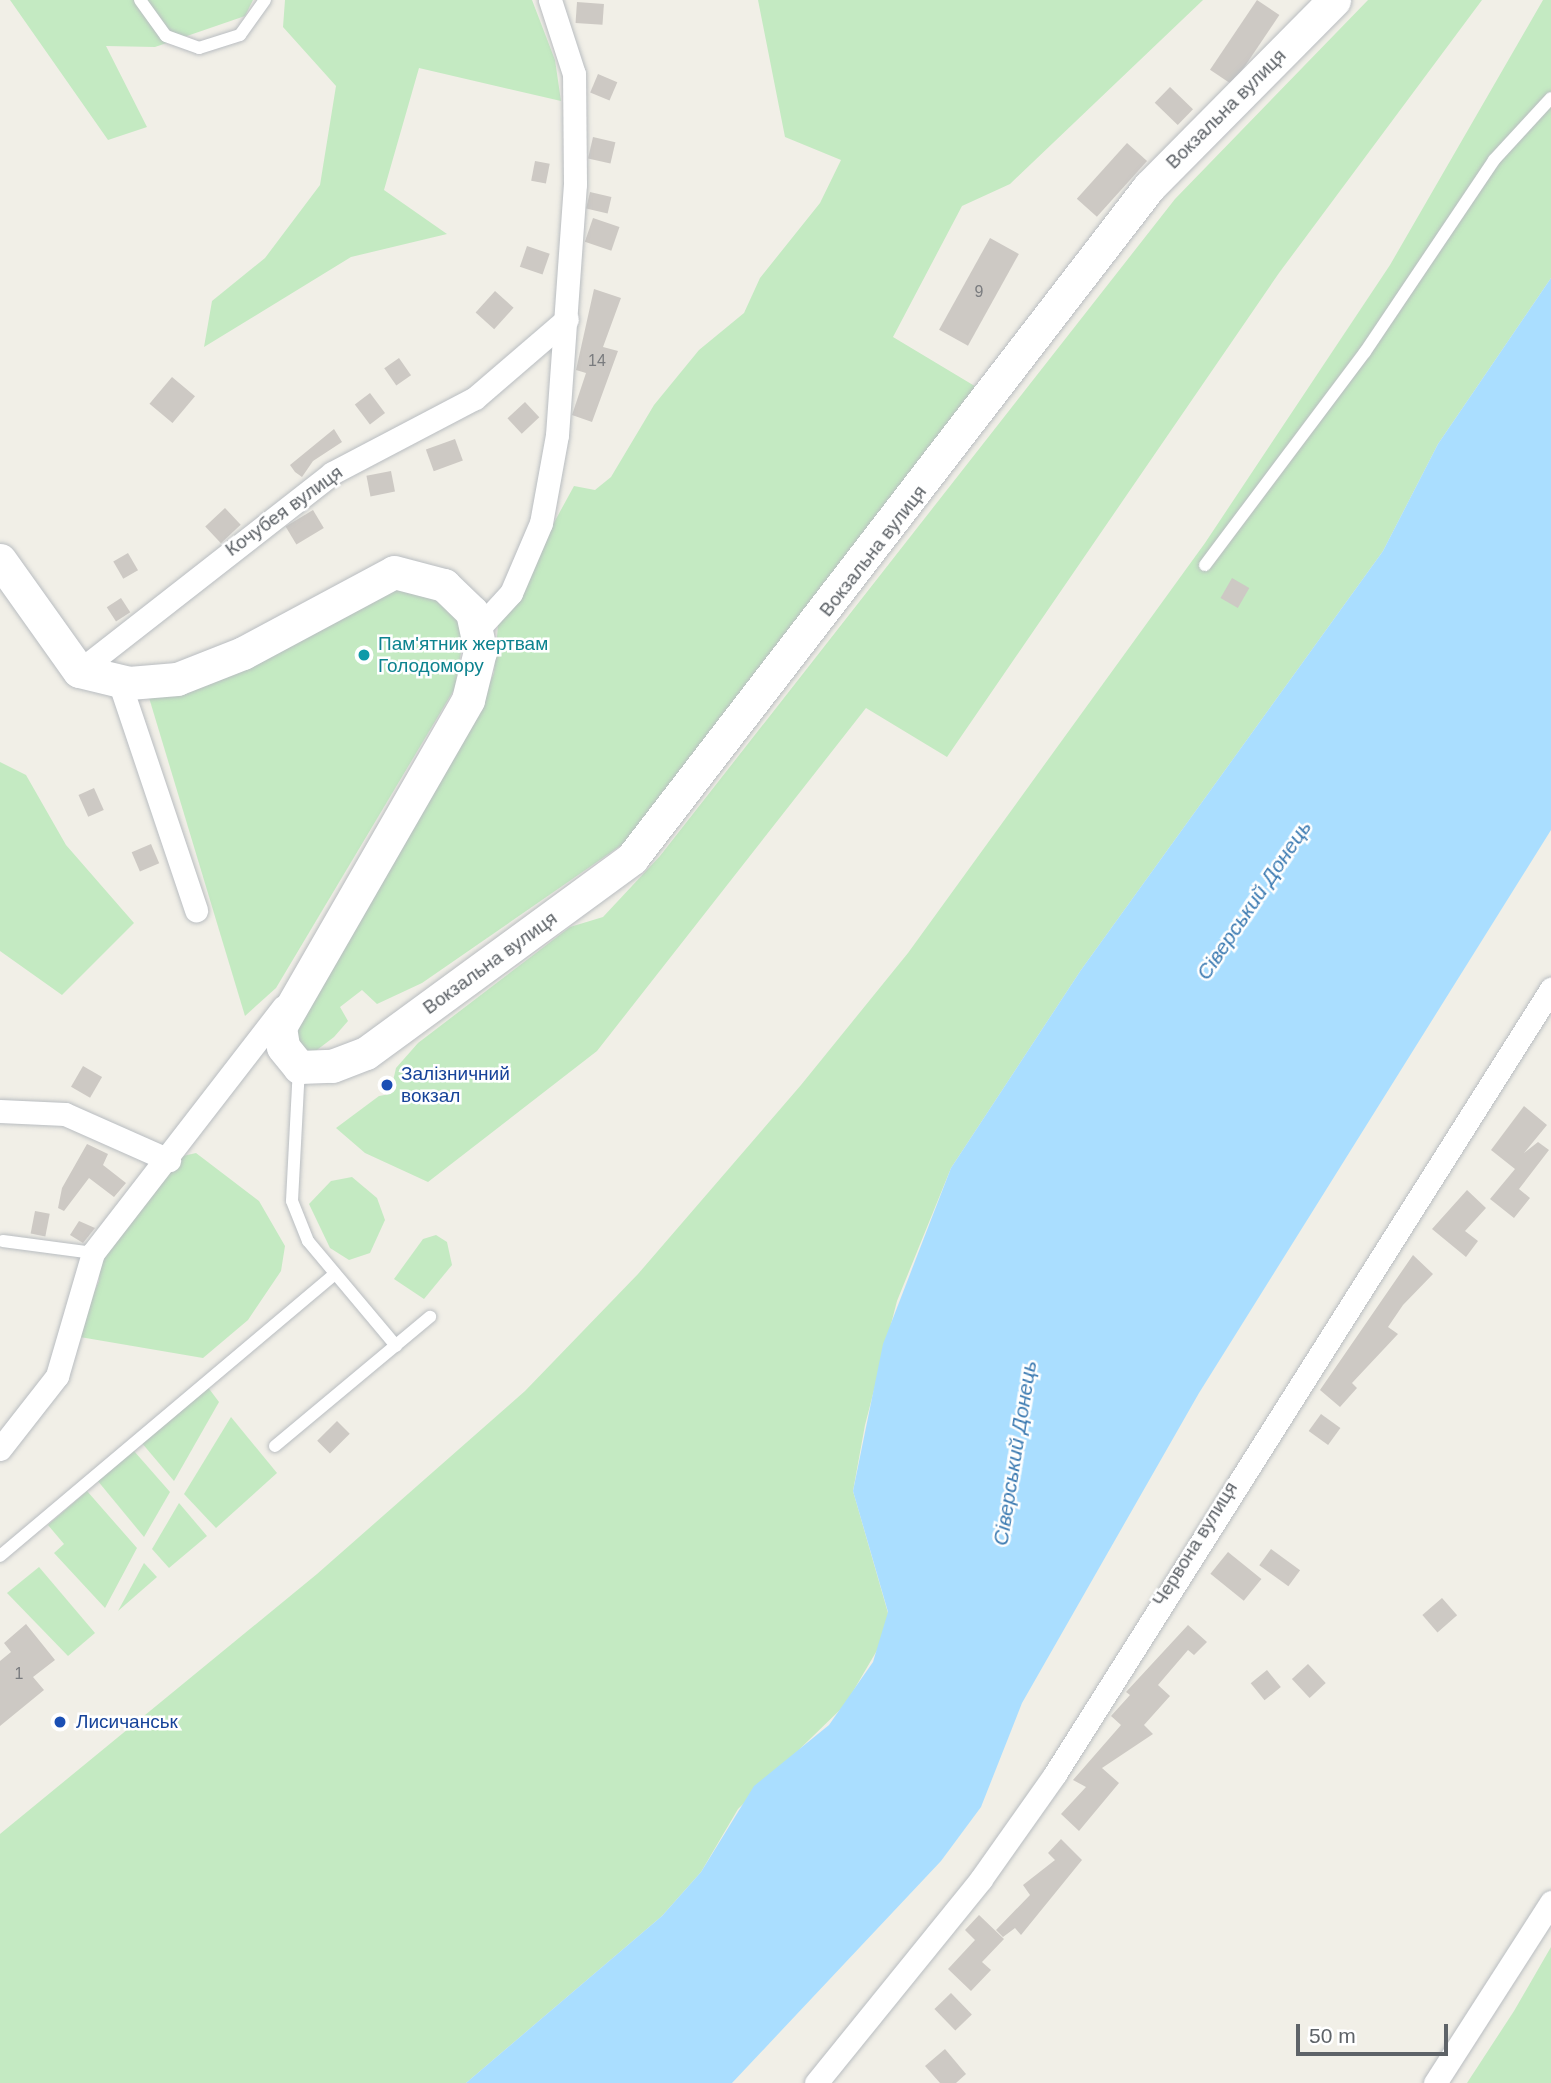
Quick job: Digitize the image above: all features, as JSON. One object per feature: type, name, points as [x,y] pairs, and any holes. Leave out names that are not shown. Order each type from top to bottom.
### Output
[{"type":"main road","name":"Вокзальна вулиця","points":[[299,1067],[332,1066],[366,1053],[632,858],[1149,187],[1334,0]]},
{"type":"main road","points":[[0,560],[79,671],[119,681],[177,679],[243,653],[394,572],[444,585],[461,598],[478,629],[477,676],[468,700],[301,981],[280,1027],[283,1047],[299,1067]]},
{"type":"street","points":[[478,629],[511,593],[541,523],[557,435],[567,319],[574,74],[550,0]]},
{"type":"street","name":"Кочубея вулиця","points":[[79,671],[332,473],[475,398],[567,319]]},
{"type":"street","points":[[119,681],[195,910]]},
{"type":"street","points":[[0,1449],[57,1376],[93,1254],[169,1160],[301,981]]},
{"type":"street","name":"Червона вулиця","points":[[816,2083],[973,1889],[1055,1774],[1134,1640],[1551,989]]},
{"type":"street","points":[[0,1111],[65,1114],[169,1160]]},
{"type":"street","points":[[1435,2083],[1551,1902]]},
{"type":"lane","points":[[140,0],[166,36],[199,48],[240,35],[265,0]]},
{"type":"lane","points":[[1205,565],[1365,352],[1494,160],[1551,98]]},
{"type":"lane","points":[[299,1067],[292,1201],[308,1241],[396,1346]]},
{"type":"lane","points":[[3,1241],[93,1254]]},
{"type":"lane","points":[[0,1556],[334,1275]]},
{"type":"lane","points":[[275,1446],[430,1317]]},
{"type":"green space","points":[[10,0],[253,0],[245,16],[155,47],[106,46],[147,127],[108,140]]},
{"type":"green space","points":[[285,0],[532,0],[555,60],[561,101],[419,68],[384,190],[447,234],[351,257],[204,347],[212,301],[265,258],[320,185],[336,86],[283,27]]},
{"type":"green space","points":[[758,0],[1203,0],[1010,184],[962,206],[893,337],[983,391],[623,844],[422,983],[377,1004],[362,990],[340,1007],[348,1021],[334,1037],[313,1053],[302,1049],[294,1040],[294,1011],[483,698],[494,673],[498,625],[574,486],[595,490],[611,477],[654,405],[699,350],[744,313],[760,278],[820,203],[841,160],[785,137]]},
{"type":"green space","points":[[1368,0],[1482,0],[1279,273],[947,757],[866,708],[597,1051],[428,1182],[365,1153],[336,1128],[379,1096],[390,1094],[396,1068],[418,1043],[570,927],[603,917],[660,856],[1175,199]]},
{"type":"green space","points":[[1543,0],[1551,0],[1551,278],[1438,444],[1383,551],[1081,970],[951,1168],[897,1301],[865,1425],[853,1491],[888,1613],[886,1635],[845,1705],[738,1809],[701,1872],[662,1916],[466,2083],[0,2083],[0,1834],[317,1574],[525,1391],[638,1274],[801,1085],[908,953],[1205,543],[1390,265]]},
{"type":"green space","points":[[383,586],[442,598],[465,628],[455,688],[276,988],[245,1016],[147,691]]},
{"type":"green space","points":[[0,762],[26,775],[66,845],[134,923],[62,995],[0,951]]},
{"type":"green space","points":[[196,1153],[259,1201],[285,1246],[281,1271],[248,1320],[203,1358],[74,1336],[99,1281],[100,1255],[183,1156]]},
{"type":"green space","points":[[352,1177],[377,1198],[385,1220],[370,1253],[349,1260],[330,1248],[309,1204],[331,1181]]},
{"type":"green space","points":[[436,1235],[447,1242],[452,1265],[424,1299],[394,1279],[423,1239]]},
{"type":"green space","points":[[207,1386],[219,1402],[174,1481],[141,1442]]},
{"type":"green space","points":[[231,1417],[277,1473],[216,1528],[184,1494]]},
{"type":"green space","points":[[134,1451],[170,1492],[144,1537],[97,1480]]},
{"type":"green space","points":[[87,1491],[137,1548],[105,1608],[54,1553],[64,1544],[48,1525]]},
{"type":"green space","points":[[179,1503],[207,1536],[169,1568],[152,1549]]},
{"type":"green space","points":[[144,1563],[157,1577],[118,1611]]},
{"type":"green space","points":[[39,1567],[95,1633],[68,1656],[7,1593]]},
{"type":"green space","points":[[1551,1947],[1551,2083],[1467,2083],[1514,2011]]},
{"type":"water","name":"Сіверський Донець","points":[[1551,278],[1551,830],[1199,1393],[1022,1703],[981,1807],[941,1861],[732,2083],[466,2083],[662,1916],[701,1872],[754,1786],[829,1725],[873,1662],[888,1612],[853,1491],[883,1344],[951,1168],[1081,970],[1383,551],[1438,444]]},
{"type":"building","points":[[1257,0],[1279,15],[1232,85],[1210,70]]},
{"type":"building","points":[[577,2],[604,4],[602,25],[576,23]]},
{"type":"building","points":[[598,74],[617,82],[610,101],[590,92]]},
{"type":"building","points":[[1170,87],[1193,109],[1178,125],[1155,103]]},
{"type":"building","points":[[593,137],[615,142],[610,164],[588,158]]},
{"type":"building","points":[[1127,143],[1147,161],[1097,217],[1077,199]]},
{"type":"building","points":[[535,161],[550,164],[546,183],[531,181]]},
{"type":"building","points":[[590,192],[611,197],[608,214],[586,209]]},
{"type":"building","points":[[593,218],[619,227],[611,251],[585,242]]},
{"type":"building","points":[[990,238],[1019,254],[968,346],[939,330]]},
{"type":"building","points":[[527,246],[550,254],[543,275],[520,267]]},
{"type":"building","points":[[594,289],[621,298],[603,347],[618,351],[592,422],[572,415],[586,373],[576,370]]},
{"type":"building","points":[[495,291],[514,308],[494,329],[476,313]]},
{"type":"building","points":[[399,358],[411,375],[396,386],[384,368]]},
{"type":"building","points":[[172,377],[195,396],[172,423],[150,404]]},
{"type":"building","points":[[370,393],[385,413],[370,424],[355,404]]},
{"type":"building","points":[[525,402],[539,417],[522,434],[507,418]]},
{"type":"building","points":[[334,429],[342,442],[313,461],[302,477],[295,472],[290,465]]},
{"type":"building","points":[[455,439],[463,461],[434,471],[426,450]]},
{"type":"building","points":[[391,471],[395,492],[370,496],[366,476]]},
{"type":"building","points":[[225,508],[241,525],[221,543],[205,526]]},
{"type":"building","points":[[313,510],[324,528],[296,544],[286,526]]},
{"type":"building","points":[[128,553],[138,570],[123,579],[113,562]]},
{"type":"building","points":[[1232,578],[1249,588],[1238,608],[1220,598]]},
{"type":"building","points":[[121,598],[130,612],[116,622],[107,607]]},
{"type":"building","points":[[94,788],[104,810],[88,817],[78,795]]},
{"type":"building","points":[[151,844],[159,863],[140,872],[132,852]]},
{"type":"building","points":[[83,1066],[102,1077],[90,1098],[71,1087]]},
{"type":"building","points":[[1524,1106],[1547,1125],[1524,1153],[1538,1142],[1549,1150],[1519,1189],[1530,1198],[1514,1218],[1490,1199],[1515,1169],[1491,1150]]},
{"type":"building","points":[[87,1144],[108,1154],[103,1165],[126,1183],[114,1197],[89,1178],[64,1211],[58,1208],[62,1188]]},
{"type":"building","points":[[1467,1190],[1486,1208],[1465,1231],[1478,1241],[1466,1257],[1432,1229]]},
{"type":"building","points":[[35,1211],[50,1214],[45,1236],[31,1234]]},
{"type":"building","points":[[79,1221],[95,1228],[83,1243],[70,1235]]},
{"type":"building","points":[[1413,1255],[1433,1274],[1403,1305],[1388,1327],[1398,1334],[1352,1383],[1357,1388],[1340,1407],[1320,1390]]},
{"type":"building","points":[[1321,1414],[1340,1428],[1328,1445],[1309,1431]]},
{"type":"building","points":[[337,1421],[350,1434],[330,1454],[317,1441]]},
{"type":"building","points":[[1271,1549],[1300,1570],[1288,1586],[1259,1565]]},
{"type":"building","points":[[1228,1552],[1261,1579],[1244,1601],[1210,1574]]},
{"type":"building","points":[[1442,1598],[1457,1615],[1437,1632],[1422,1615]]},
{"type":"building","points":[[26,1624],[55,1660],[33,1677],[44,1690],[0,1726],[0,1661],[11,1652],[4,1643]]},
{"type":"building","points":[[1188,1625],[1207,1642],[1194,1655],[1188,1650],[1158,1685],[1170,1696],[1144,1725],[1153,1734],[1102,1768],[1119,1783],[1079,1831],[1061,1814],[1086,1787],[1073,1780],[1121,1725],[1111,1716],[1130,1695],[1126,1692]]},
{"type":"building","points":[[1308,1664],[1326,1683],[1310,1698],[1292,1679]]},
{"type":"building","points":[[1267,1670],[1281,1687],[1265,1700],[1251,1683]]},
{"type":"building","points":[[1061,1839],[1082,1860],[1021,1935],[1015,1928],[1003,1937],[996,1930],[1030,1895],[1023,1885],[1055,1860],[1048,1853]]},
{"type":"building","points":[[979,1915],[1004,1939],[982,1962],[991,1970],[971,1991],[948,1969],[975,1940],[965,1930]]},
{"type":"building","points":[[951,1993],[972,2015],[955,2031],[934,2009]]},
{"type":"building","points":[[945,2049],[966,2074],[956,2083],[940,2083],[925,2066]]},
{"type":"place","name":"Пам'ятник жертвам Голодомору","points":[[364,655]]},
{"type":"place","name":"Залізничний вокзал","points":[[387,1085]]},
{"type":"place","name":"Лисичанськ","points":[[60,1722]]}]
